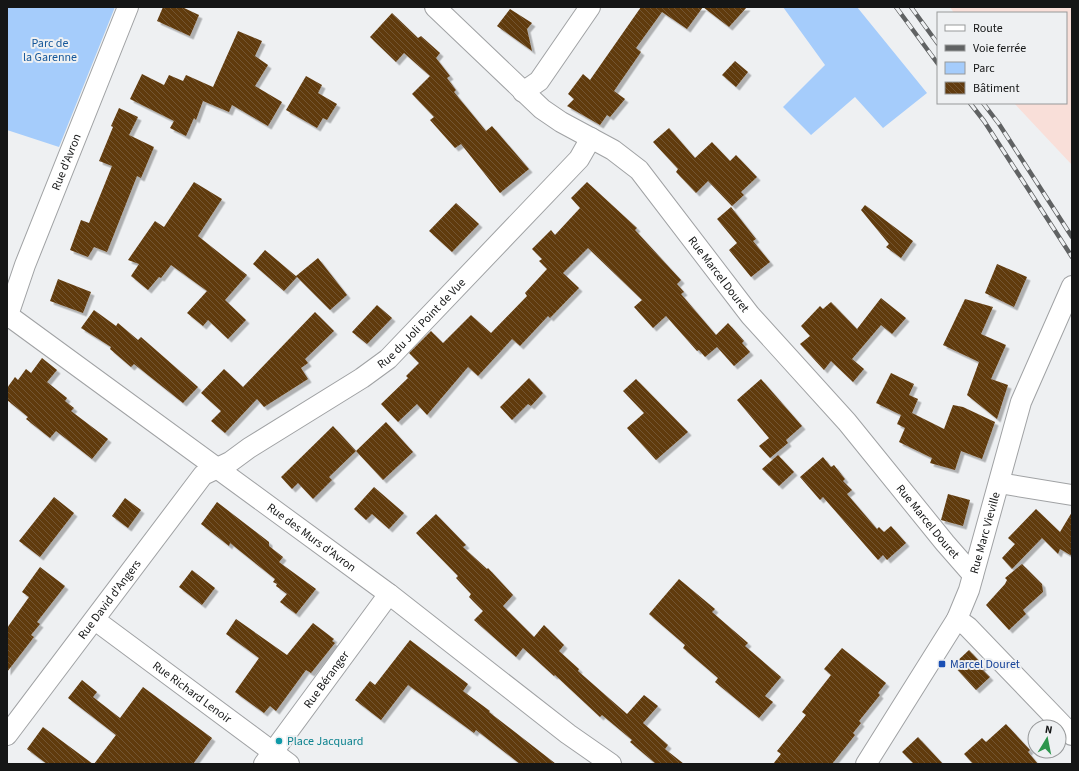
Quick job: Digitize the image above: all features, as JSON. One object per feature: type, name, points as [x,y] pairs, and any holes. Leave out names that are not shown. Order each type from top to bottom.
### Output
[{"type":"street","name":"Rue d'Avron","points":[[8,317],[25,266],[128,7]]},
{"type":"street","name":"Rue Marcel Douret","points":[[435,7],[542,109],[561,122],[613,150],[639,170],[750,315],[847,422],[945,544],[973,575]]},
{"type":"street","points":[[524,92],[539,81],[590,7]]},
{"type":"street","name":"Rue du Joli Point de Vue","points":[[216,468],[230,462],[249,448],[362,378],[388,359],[579,158],[591,138]]},
{"type":"street","name":"Rue Marc Vieville","points":[[866,764],[957,620],[973,575],[1021,402],[1071,289]]},
{"type":"street","name":"Rue des Murs d'Avron","points":[[8,317],[389,594],[568,734],[611,764]]},
{"type":"street","name":"Rue David d'Angers","points":[[7,735],[204,475],[216,468]]},
{"type":"street","points":[[999,483],[1072,495]]},
{"type":"street","name":"Rue Béranger","points":[[268,758],[389,594]]},
{"type":"street","name":"Rue Richard Lenoir","points":[[95,620],[268,758],[289,764]]},
{"type":"street","points":[[957,620],[968,627],[1072,735]]},
{"type":"shaded area","points":[[950,7],[1072,7],[1072,165],[1015,104],[1067,104],[1067,12],[953,12]]},
{"type":"green space","name":"Parc de la Garenne","points":[[7,7],[115,7],[59,147],[7,130]]},
{"type":"green space","points":[[783,7],[857,7],[927,93],[883,128],[855,97],[811,135],[783,107],[825,65]]},
{"type":"building","points":[[163,7],[182,7],[199,15],[190,36],[157,21]]},
{"type":"building","points":[[641,7],[703,7],[687,29],[662,12],[636,48],[641,52],[614,91],[625,99],[610,117],[607,115],[600,125],[567,106],[574,99],[568,94],[583,74],[590,80]]},
{"type":"building","points":[[703,7],[747,7],[729,27]]},
{"type":"building","points":[[510,9],[532,23],[527,29],[532,51],[497,26]]},
{"type":"building","points":[[392,13],[418,38],[421,36],[440,53],[436,58],[450,76],[447,78],[456,90],[454,92],[486,131],[492,126],[529,169],[500,193],[461,144],[455,148],[430,120],[434,117],[412,94],[430,76],[404,53],[396,62],[370,37]]},
{"type":"building","points":[[238,31],[262,41],[255,56],[268,65],[255,86],[282,102],[268,126],[232,105],[229,112],[203,101],[196,120],[194,118],[186,136],[170,128],[174,121],[130,99],[142,74],[164,85],[169,75],[183,81],[186,75],[213,87]]},
{"type":"building","points":[[735,61],[748,72],[736,87],[722,75]]},
{"type":"building","points":[[306,76],[322,85],[318,93],[337,104],[327,120],[323,118],[317,128],[286,110]]},
{"type":"building","points":[[119,108],[138,117],[129,135],[154,147],[141,178],[137,176],[107,252],[94,247],[88,257],[70,250],[81,220],[89,223],[112,166],[99,161]]},
{"type":"building","points":[[669,128],[695,158],[712,142],[730,161],[736,155],[757,177],[741,192],[744,195],[732,206],[708,181],[696,193],[676,172],[678,169],[653,142]]},
{"type":"building","points":[[194,182],[222,199],[198,236],[247,275],[225,300],[246,320],[228,339],[208,320],[203,326],[187,313],[207,291],[171,265],[161,278],[159,277],[148,290],[131,276],[139,264],[128,260],[155,221],[164,227]]},
{"type":"building","points":[[587,182],[637,228],[635,230],[681,280],[677,284],[684,292],[681,294],[716,335],[728,323],[744,341],[742,343],[750,352],[734,366],[717,347],[705,357],[699,350],[697,351],[666,316],[653,328],[634,307],[642,300],[588,248],[563,273],[579,288],[550,318],[548,316],[520,346],[512,339],[478,376],[468,367],[427,415],[417,404],[398,422],[381,404],[408,378],[406,376],[419,363],[409,353],[431,331],[443,343],[471,315],[491,333],[527,296],[525,293],[547,269],[539,261],[542,259],[532,249],[551,230],[555,235],[580,208],[571,198]]},
{"type":"building","points":[[456,203],[479,224],[452,252],[429,231]]},
{"type":"building","points":[[865,205],[913,241],[901,258],[886,247],[889,244],[861,210]]},
{"type":"building","points":[[731,207],[756,239],[753,241],[770,262],[751,277],[729,250],[737,243],[717,219]]},
{"type":"building","points":[[265,250],[297,277],[284,291],[253,264]]},
{"type":"building","points":[[318,258],[347,295],[330,310],[296,276]]},
{"type":"building","points":[[997,264],[1027,277],[1014,307],[985,293]]},
{"type":"building","points":[[58,279],[91,292],[83,313],[50,301]]},
{"type":"building","points":[[881,298],[906,318],[892,334],[881,325],[852,359],[864,369],[853,382],[831,361],[824,370],[800,344],[810,336],[801,326],[820,306],[823,309],[831,302],[857,329]]},
{"type":"building","points":[[965,299],[993,307],[981,334],[1006,345],[991,379],[1008,385],[997,419],[967,395],[979,362],[943,345]]},
{"type":"building","points":[[377,305],[392,318],[367,344],[352,332]]},
{"type":"building","points":[[94,310],[116,326],[118,323],[138,340],[141,337],[198,387],[183,403],[134,364],[131,367],[110,349],[111,347],[81,328]]},
{"type":"building","points":[[315,312],[334,331],[305,359],[308,363],[301,368],[308,379],[264,407],[257,399],[225,433],[211,421],[221,411],[201,393],[224,369],[243,387]]},
{"type":"building","points":[[42,358],[57,370],[47,382],[67,398],[65,401],[74,408],[71,411],[108,439],[92,459],[56,431],[50,438],[26,419],[28,417],[7,400],[7,388],[15,377],[18,380],[26,369],[31,373]]},
{"type":"building","points":[[891,373],[914,384],[909,395],[918,399],[912,413],[944,429],[953,405],[963,407],[995,422],[982,459],[961,451],[955,470],[930,463],[932,458],[899,442],[905,428],[897,424],[901,415],[876,403]]},
{"type":"building","points":[[529,378],[543,393],[531,406],[528,404],[512,420],[500,407]]},
{"type":"building","points":[[636,379],[688,432],[656,460],[627,428],[644,413],[623,391]]},
{"type":"building","points":[[761,379],[802,426],[786,440],[788,443],[770,458],[759,446],[769,438],[737,400]]},
{"type":"building","points":[[386,422],[413,452],[383,480],[356,451]]},
{"type":"building","points":[[333,426],[356,451],[329,477],[332,480],[313,499],[298,483],[292,489],[281,477]]},
{"type":"building","points":[[778,455],[794,472],[779,486],[762,469]]},
{"type":"building","points":[[823,457],[831,467],[834,465],[845,479],[843,481],[852,490],[847,494],[877,529],[879,527],[884,532],[891,526],[906,543],[887,560],[883,555],[878,560],[823,497],[820,500],[800,477]]},
{"type":"building","points":[[374,487],[404,513],[389,529],[372,514],[366,520],[354,509]]},
{"type":"building","points":[[948,494],[970,500],[963,526],[941,520]]},
{"type":"building","points":[[54,497],[74,513],[40,557],[19,541]]},
{"type":"building","points":[[125,498],[141,510],[128,528],[112,516]]},
{"type":"building","points":[[217,502],[269,542],[269,546],[283,557],[279,562],[316,589],[296,614],[280,602],[287,594],[276,586],[277,584],[273,582],[275,579],[230,543],[229,546],[201,524]]},
{"type":"building","points":[[1036,509],[1060,532],[1072,512],[1072,556],[1060,549],[1058,554],[1042,538],[1012,569],[1002,558],[1015,544],[1008,538]]},
{"type":"building","points":[[436,514],[466,545],[463,547],[487,569],[488,568],[513,595],[503,606],[534,637],[544,625],[564,645],[559,651],[579,669],[578,671],[627,714],[644,695],[658,706],[643,723],[668,745],[665,749],[684,764],[656,764],[630,742],[632,740],[602,715],[600,717],[555,675],[554,676],[523,648],[516,657],[474,620],[483,611],[469,597],[471,594],[456,578],[458,576],[416,533]]},
{"type":"building","points":[[1022,564],[1042,584],[1043,592],[1023,610],[1026,614],[1009,630],[986,605],[1005,584],[1007,580],[1005,578]]},
{"type":"building","points":[[40,567],[65,586],[37,622],[40,624],[31,635],[34,637],[7,672],[7,628],[29,597],[22,592]]},
{"type":"building","points":[[192,570],[215,588],[202,605],[179,587]]},
{"type":"building","points":[[679,579],[715,609],[712,612],[748,643],[745,646],[781,677],[765,696],[773,702],[759,718],[715,682],[718,678],[683,648],[685,645],[649,614]]},
{"type":"building","points":[[236,619],[287,655],[313,623],[334,639],[332,641],[335,643],[311,673],[306,670],[276,711],[270,706],[264,713],[235,692],[259,658],[226,634]]},
{"type":"building","points":[[410,640],[468,684],[463,691],[556,764],[520,764],[476,730],[474,733],[408,685],[381,720],[355,700],[370,681],[375,685]]},
{"type":"building","points":[[842,648],[886,683],[878,693],[880,695],[859,721],[861,723],[853,733],[855,735],[832,764],[773,764],[781,754],[777,751],[806,715],[802,712],[831,675],[824,669]]},
{"type":"building","points":[[969,650],[984,666],[981,668],[990,677],[976,690],[953,665]]},
{"type":"building","points":[[82,680],[97,692],[93,697],[120,718],[143,687],[212,738],[193,764],[94,764],[116,735],[68,698]]},
{"type":"building","points":[[1006,724],[1027,747],[1027,759],[1034,759],[1038,764],[973,764],[964,754],[982,738],[986,742]]},
{"type":"building","points":[[43,727],[93,764],[47,764],[27,749]]},
{"type":"building","points":[[918,737],[943,764],[914,764],[902,752]]},
{"type":"railway","points":[[896,7],[937,63]]},
{"type":"railway","points":[[911,7],[937,43]]},
{"type":"railway","points":[[971,104],[984,121],[1072,257]]},
{"type":"railway","points":[[984,104],[999,124],[1072,237]]},
{"type":"place","name":"Marcel Douret","points":[[942,664]]},
{"type":"place","name":"Place Jacquard","points":[[279,741]]}]
